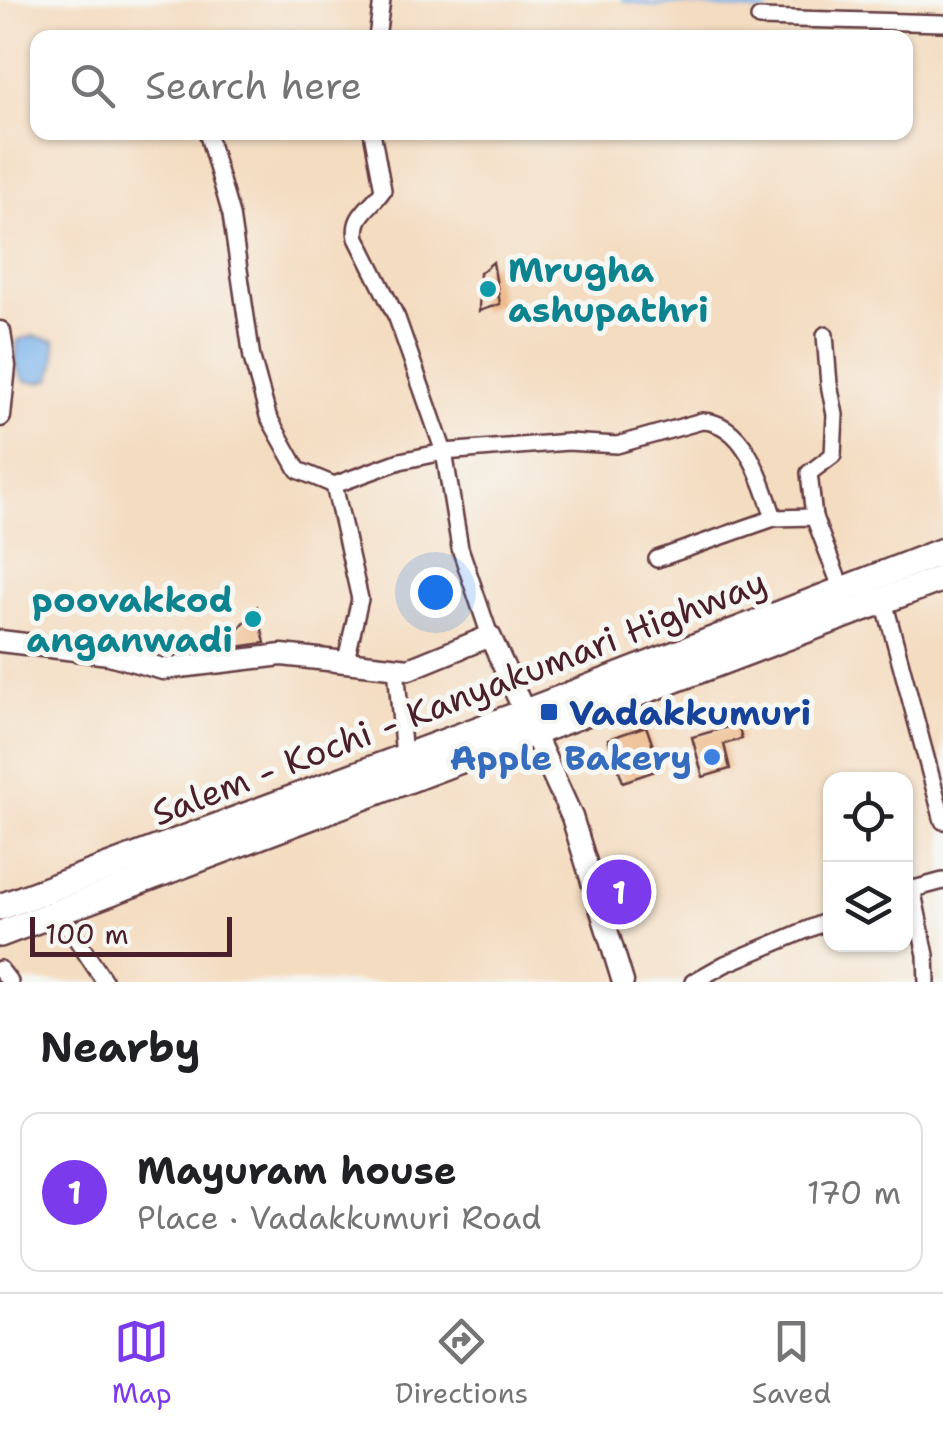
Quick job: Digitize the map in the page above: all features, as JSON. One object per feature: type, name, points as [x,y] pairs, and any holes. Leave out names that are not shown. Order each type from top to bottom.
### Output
[{"type":"highway","name":"Salem - Kochi - Kanyakumari Highway","points":[[0,934],[60,914],[528,724],[943,551]]},
{"type":"highway","name":"Salem - Kochi - Kanyakumari Highway","points":[[0,907],[404,758],[528,724],[943,578]]},
{"type":"street","points":[[378,30],[382,0]]},
{"type":"street","points":[[759,18],[943,22]]},
{"type":"street","points":[[208,140],[230,215],[252,358],[268,416],[298,470],[334,485],[400,461],[444,452],[568,442],[617,445],[702,421],[713,422],[739,441],[759,474],[774,518]]},
{"type":"street","points":[[374,140],[383,190],[358,217],[355,228],[383,296],[397,318],[444,452],[460,548],[490,636],[572,817],[623,982]]},
{"type":"street","points":[[0,332],[5,366],[0,416]]},
{"type":"street","points":[[826,335],[835,414],[833,455],[809,473],[814,517],[842,590]]},
{"type":"street","points":[[334,485],[360,599],[346,660]]},
{"type":"street","points":[[658,559],[774,518],[814,517]]},
{"type":"street","points":[[884,601],[943,821]]},
{"type":"street","points":[[0,641],[109,654],[163,669],[282,655],[409,669],[490,636]]},
{"type":"street","points":[[396,667],[404,758]]},
{"type":"street","points":[[913,889],[943,881]]},
{"type":"street","points":[[913,905],[926,955],[927,982]]},
{"type":"street","points":[[60,914],[105,982]]},
{"type":"street","points":[[694,982],[725,964],[823,923]]},
{"type":"street","points":[[0,970],[10,982]]},
{"type":"water","points":[[34,336],[55,341],[51,379],[39,382],[25,381],[16,362],[18,340]]},
{"type":"building","name":"Mrugha ashupathri","points":[[493,262],[500,304],[479,311],[480,273]]},
{"type":"building","name":"poovakkod anganwadi","points":[[257,607],[265,643],[236,647],[237,631]]},
{"type":"building","name":"Apple Bakery","points":[[738,724],[742,739],[724,744],[730,769],[703,777],[692,737]]},
{"type":"building","points":[[646,726],[661,769],[623,782],[608,739]]},
{"type":"building","points":[[630,883],[635,896],[614,905],[608,887]]},
{"type":"waterway","points":[[623,0],[767,11]]},
{"type":"place","name":"Mrugha ashupathri","points":[[488,289]]},
{"type":"place","name":"poovakkod anganwadi","points":[[253,619]]},
{"type":"place","name":"Vadakkumuri","points":[[549,712]]},
{"type":"place","name":"Apple Bakery","points":[[712,757]]},
{"type":"place","name":"Mayuram house","points":[[619,892]]}]
